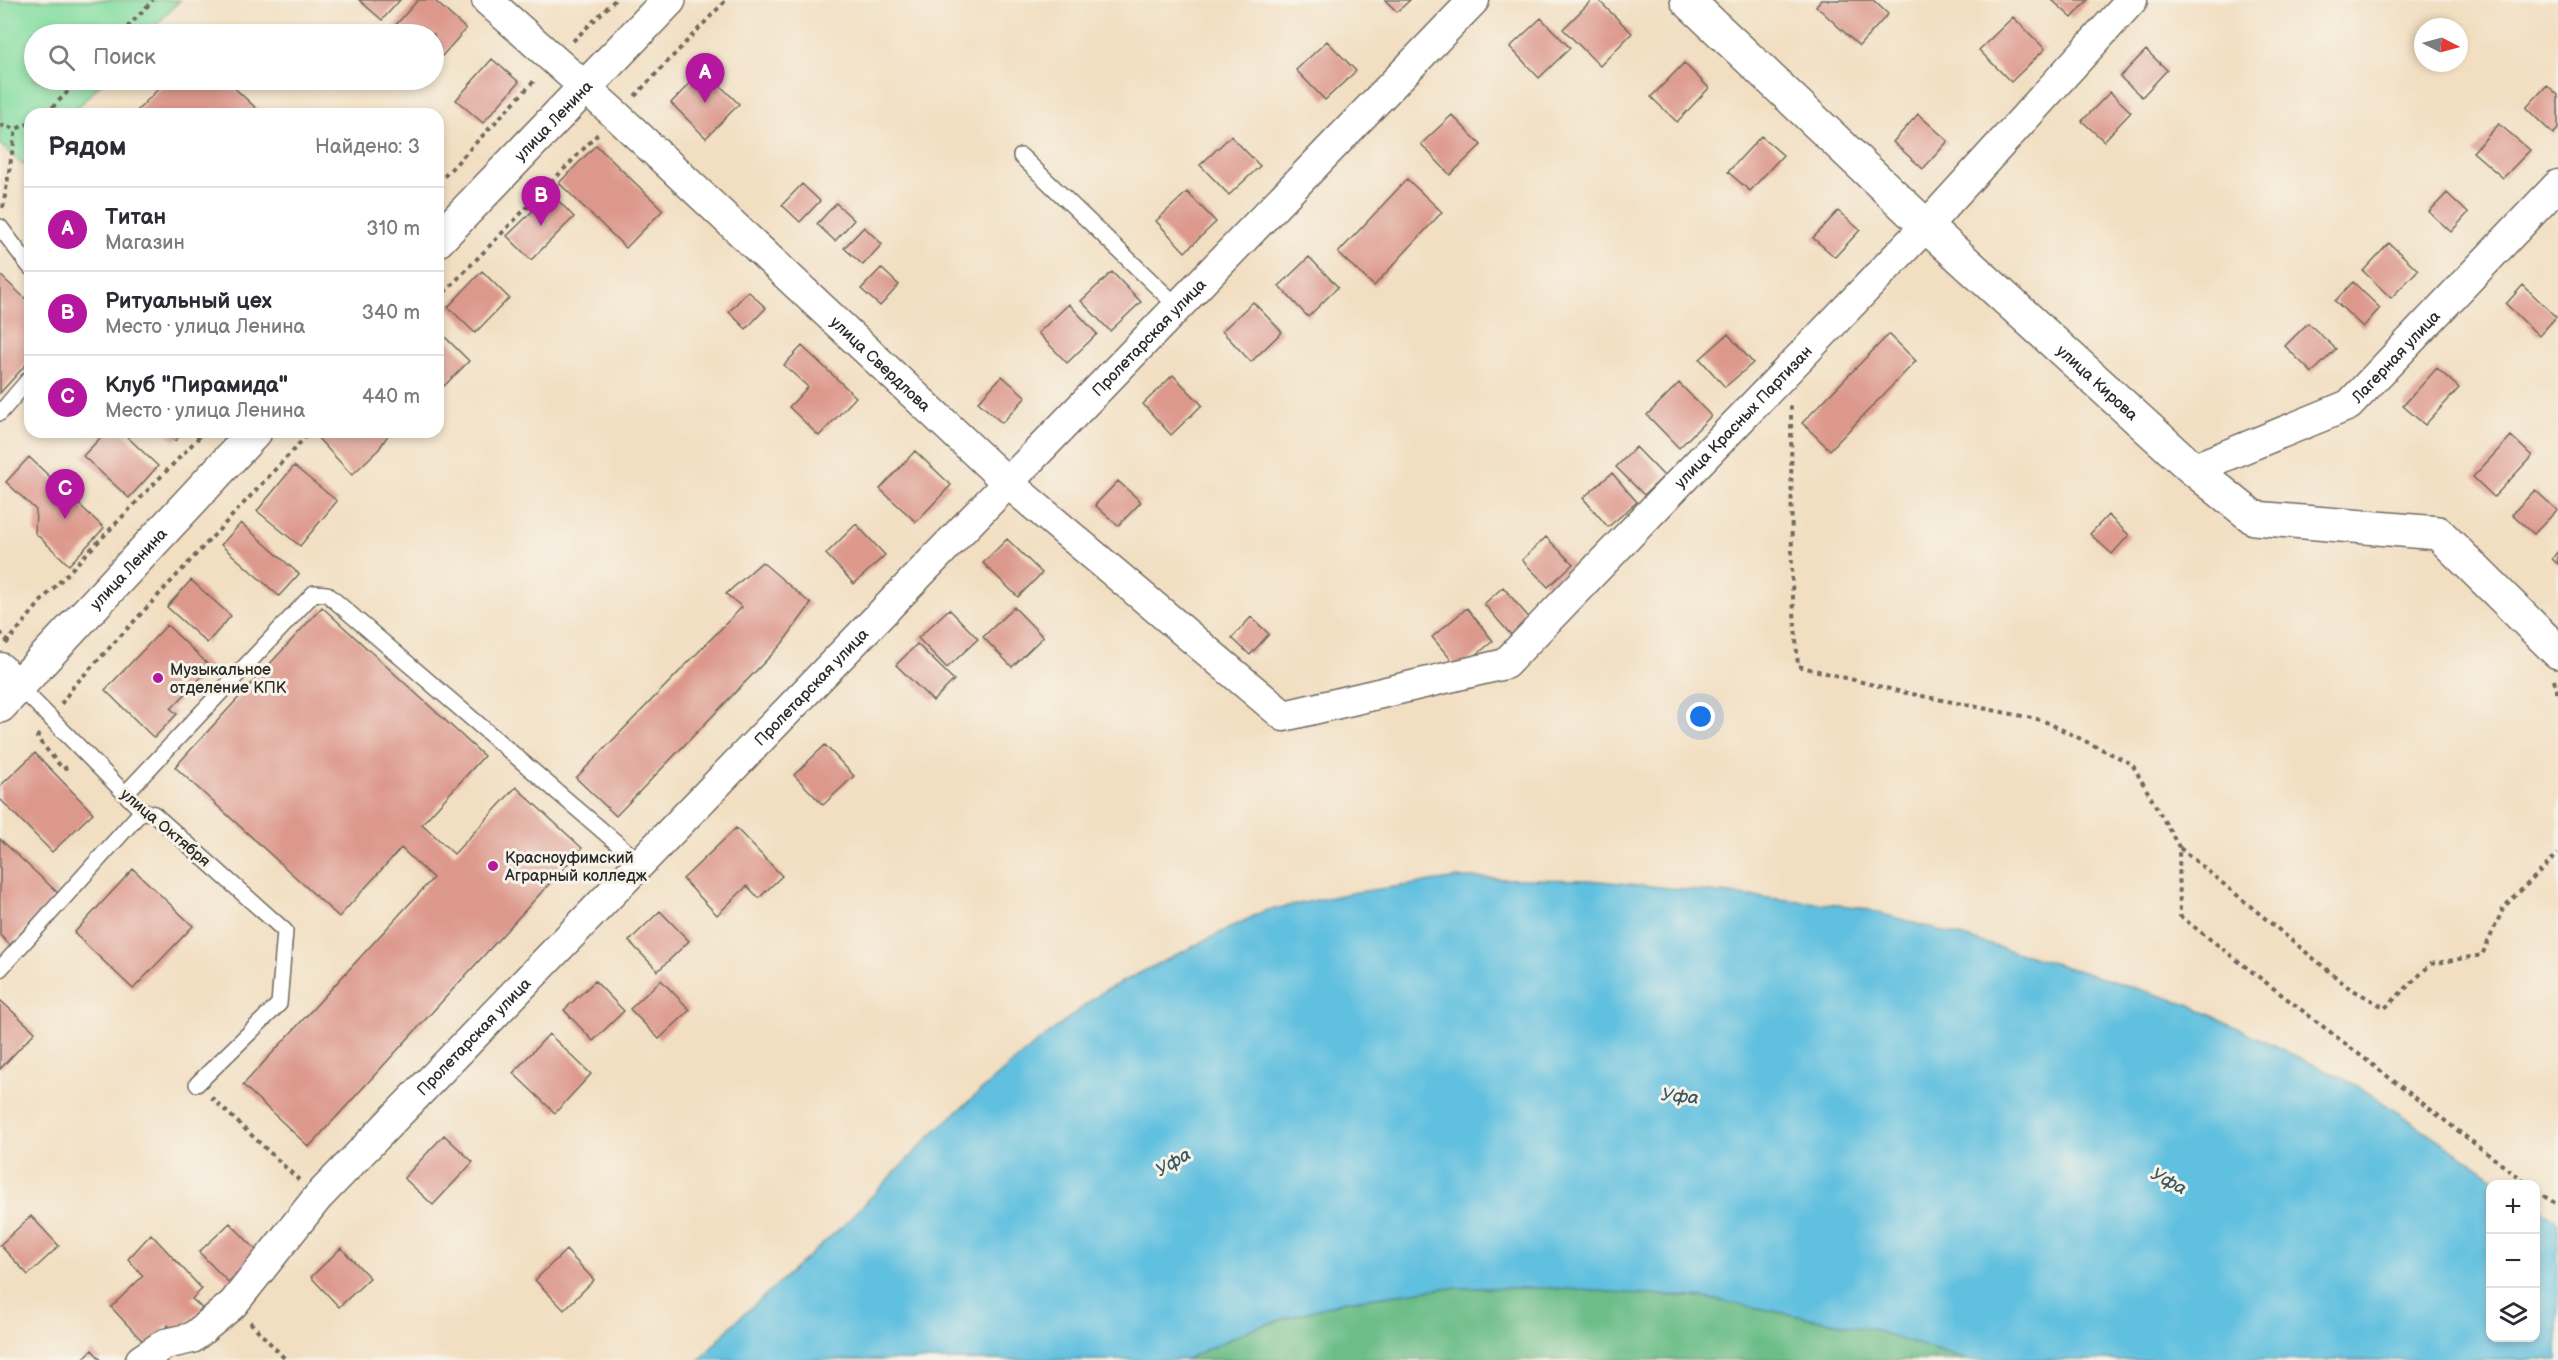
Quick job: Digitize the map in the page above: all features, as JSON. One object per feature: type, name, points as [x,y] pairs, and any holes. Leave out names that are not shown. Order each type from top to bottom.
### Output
[{"type":"street","name":"улица Свердлова","points":[[487,0],[553,61],[585,87],[1008,483],[1284,716]]},
{"type":"street","name":"улица Ленина","points":[[444,234],[669,0]]},
{"type":"street","name":"Пролетарская улица","points":[[141,1360],[165,1344],[192,1338],[233,1304],[318,1197],[1474,0]]},
{"type":"street","name":"улица Кирова","points":[[1687,0],[1926,226],[2193,469],[2254,518],[2438,532],[2558,652]]},
{"type":"street","name":"улица Красных Партизан","points":[[1284,716],[1505,664],[1926,226],[2132,0]]},
{"type":"street","name":"Лагерная улица","points":[[2193,469],[2349,405],[2558,185]]},
{"type":"street","name":"улица Ленина","points":[[6,677],[249,438]]},
{"type":"lane","points":[[1021,156],[1178,307]]},
{"type":"lane","points":[[0,227],[24,259]]},
{"type":"lane","points":[[0,413],[24,385]]},
{"type":"lane","points":[[125,794],[314,593],[327,594],[640,863]]},
{"type":"lane","name":"улица Октября","points":[[6,677],[142,811],[154,814],[285,931],[279,1004],[197,1084]]},
{"type":"lane","points":[[0,969],[142,811]]},
{"type":"path","points":[[130,24],[153,0]]},
{"type":"path","points":[[444,177],[553,61],[615,0]]},
{"type":"path","points":[[444,293],[726,0]]},
{"type":"path","points":[[52,108],[69,90]]},
{"type":"path","points":[[0,125],[16,129],[24,126]]},
{"type":"path","points":[[0,227],[16,129]]},
{"type":"path","points":[[1793,365],[1790,461],[1792,584],[1798,666],[1902,692],[2042,720],[2132,764],[2179,847],[2348,987],[2385,1008],[2431,964],[2482,955],[2504,907],[2558,854]]},
{"type":"path","points":[[6,677],[43,598],[198,438]]},
{"type":"path","points":[[37,738],[73,687],[304,438]]},
{"type":"path","points":[[2179,847],[2180,916],[2521,1180]]},
{"type":"path","points":[[197,1084],[318,1197]]},
{"type":"path","points":[[2540,1194],[2558,1204]]},
{"type":"path","points":[[233,1304],[286,1360]]},
{"type":"green space","points":[[0,0],[180,0],[157,24],[24,24],[24,90],[94,90],[77,108],[24,108],[23,165],[0,144]]},
{"type":"green space","points":[[1442,1288],[1551,1288],[1705,1298],[1874,1330],[1967,1360],[1184,1360],[1256,1327],[1346,1301]]},
{"type":"water","name":"Уфа","points":[[1459,878],[1589,880],[1858,907],[2188,1004],[2358,1086],[2498,1180],[2486,1180],[2486,1342],[2540,1342],[2540,1208],[2558,1222],[2558,1360],[1967,1360],[1874,1330],[1705,1298],[1551,1288],[1442,1288],[1346,1301],[1256,1327],[1184,1360],[700,1360],[734,1323],[847,1222],[936,1130],[1030,1048],[1104,991],[1264,911],[1351,893]]},
{"type":"building","points":[[359,0],[400,0],[382,20]]},
{"type":"building","points":[[418,0],[434,0],[466,29],[444,54],[444,24],[397,24]]},
{"type":"building","points":[[1385,0],[1410,0],[1397,12]]},
{"type":"building","points":[[1592,0],[1598,0],[1632,33],[1600,66],[1563,29]]},
{"type":"building","points":[[1821,0],[1873,0],[1888,14],[1859,46],[1816,6]]},
{"type":"building","points":[[2052,0],[2088,0],[2072,18]]},
{"type":"building","points":[[2013,17],[2045,49],[2011,82],[1979,50]]},
{"type":"building","points":[[1541,18],[1570,48],[1539,78],[1510,47]]},
{"type":"building","points":[[1327,41],[1356,71],[1325,100],[1296,70]]},
{"type":"building","points":[[2146,50],[2167,70],[2142,97],[2120,77]]},
{"type":"building","points":[[492,59],[519,82],[483,123],[456,100]]},
{"type":"building","points":[[1684,63],[1709,88],[1677,122],[1651,97]]},
{"type":"building","points":[[703,69],[739,104],[706,138],[671,103]]},
{"type":"building","points":[[2547,85],[2558,95],[2558,129],[2553,134],[2526,108]]},
{"type":"building","points":[[157,90],[237,90],[256,108],[140,108]]},
{"type":"building","points":[[2110,92],[2131,112],[2104,141],[2082,121]]},
{"type":"building","points":[[1918,114],[1948,141],[1923,169],[1893,142]]},
{"type":"building","points":[[1452,115],[1481,145],[1450,175],[1421,144]]},
{"type":"building","points":[[2499,124],[2530,150],[2503,178],[2473,152]]},
{"type":"building","points":[[1231,136],[1260,166],[1229,195],[1200,165]]},
{"type":"building","points":[[1761,136],[1783,155],[1750,191],[1728,172]]},
{"type":"building","points":[[596,145],[663,210],[626,248],[559,183]]},
{"type":"building","points":[[1407,179],[1442,212],[1374,286],[1338,253]]},
{"type":"building","points":[[802,184],[820,201],[800,222],[782,205]]},
{"type":"building","points":[[1187,192],[1216,222],[1185,252],[1156,221]]},
{"type":"building","points":[[551,193],[574,217],[531,260],[507,236]]},
{"type":"building","points":[[2447,193],[2468,213],[2451,232],[2429,212]]},
{"type":"building","points":[[836,203],[854,220],[835,241],[817,224]]},
{"type":"building","points":[[1838,211],[1860,230],[1835,257],[1813,238]]},
{"type":"building","points":[[864,227],[882,244],[863,265],[844,248]]},
{"type":"building","points":[[2389,243],[2418,270],[2391,298],[2363,271]]},
{"type":"building","points":[[1309,257],[1338,287],[1308,317],[1279,286]]},
{"type":"building","points":[[881,268],[899,285],[880,306],[861,289]]},
{"type":"building","points":[[482,271],[509,298],[475,333],[448,307]]},
{"type":"building","points":[[1112,272],[1141,302],[1110,331],[1081,301]]},
{"type":"building","points":[[0,275],[24,297],[24,367],[0,393]]},
{"type":"building","points":[[2353,282],[2380,308],[2363,327],[2335,301]]},
{"type":"building","points":[[2523,285],[2556,317],[2539,336],[2506,304]]},
{"type":"building","points":[[748,291],[766,308],[746,329],[729,312]]},
{"type":"building","points":[[1253,302],[1282,332],[1251,362],[1222,331]]},
{"type":"building","points":[[1069,304],[1097,334],[1067,363],[1038,333]]},
{"type":"building","points":[[2308,323],[2336,349],[2312,373],[2285,346]]},
{"type":"building","points":[[1728,334],[1753,363],[1725,387],[1700,359]]},
{"type":"building","points":[[1889,334],[1916,361],[1830,450],[1802,423]]},
{"type":"building","points":[[444,336],[469,361],[444,386]]},
{"type":"building","points":[[802,346],[856,397],[819,436],[789,407],[808,387],[784,365]]},
{"type":"building","points":[[2437,368],[2459,388],[2425,425],[2403,406]]},
{"type":"building","points":[[1173,375],[1202,405],[1171,435],[1143,404]]},
{"type":"building","points":[[1002,376],[1026,397],[1002,423],[978,402]]},
{"type":"building","points":[[1679,383],[1711,416],[1679,448],[1647,415]]},
{"type":"building","points":[[2511,436],[2532,456],[2494,497],[2473,477]]},
{"type":"building","points":[[100,438],[128,438],[158,466],[129,498],[83,456]]},
{"type":"building","points":[[318,438],[386,438],[379,449],[352,475]]},
{"type":"building","points":[[1636,447],[1664,476],[1644,495],[1616,467]]},
{"type":"building","points":[[915,451],[951,485],[916,522],[880,489]]},
{"type":"building","points":[[29,457],[104,528],[69,565],[35,533],[36,510],[6,482]]},
{"type":"building","points":[[294,466],[337,501],[300,546],[257,511]]},
{"type":"building","points":[[1612,473],[1637,502],[1608,527],[1583,498]]},
{"type":"building","points":[[1118,481],[1141,502],[1118,526],[1095,505]]},
{"type":"building","points":[[2535,490],[2557,510],[2534,534],[2512,514]]},
{"type":"building","points":[[2108,515],[2129,535],[2112,554],[2090,534]]},
{"type":"building","points":[[241,523],[299,574],[279,596],[221,545]]},
{"type":"building","points":[[856,524],[885,555],[854,584],[826,554]]},
{"type":"building","points":[[1546,537],[1573,564],[1548,587],[1522,560]]},
{"type":"building","points":[[1007,539],[1042,573],[1018,597],[983,563]]},
{"type":"building","points":[[2558,551],[2558,564],[2552,559]]},
{"type":"building","points":[[762,562],[811,604],[781,645],[616,816],[576,778],[742,607],[726,594]]},
{"type":"building","points":[[191,580],[231,616],[207,643],[167,607]]},
{"type":"building","points":[[1503,587],[1530,619],[1511,635],[1484,604]]},
{"type":"building","name":"Красноуфимский Аграрный колледж","points":[[322,607],[484,756],[422,824],[454,854],[516,787],[582,848],[309,1147],[243,1085],[433,878],[401,848],[339,917],[175,767]]},
{"type":"building","points":[[1014,607],[1043,637],[1012,667],[983,637]]},
{"type":"building","points":[[1467,608],[1493,641],[1459,669],[1432,637]]},
{"type":"building","points":[[949,609],[978,639],[947,668],[918,638]]},
{"type":"building","points":[[1251,617],[1269,634],[1250,655],[1232,638]]},
{"type":"building","name":"Музыкальное отделение КПК","points":[[167,625],[211,667],[171,709],[177,714],[154,738],[105,690]]},
{"type":"building","points":[[917,644],[954,680],[933,701],[896,665]]},
{"type":"building","points":[[825,745],[854,776],[823,805],[794,775]]},
{"type":"building","points":[[35,753],[93,813],[52,852],[0,799],[0,786]]},
{"type":"building","points":[[736,828],[782,876],[759,898],[747,886],[717,915],[683,879]]},
{"type":"building","points":[[0,839],[58,893],[10,945],[0,935]]},
{"type":"building","points":[[133,869],[193,926],[133,989],[74,933]]},
{"type":"building","points":[[660,911],[689,941],[658,971],[629,941]]},
{"type":"building","points":[[661,980],[690,1010],[659,1039],[630,1009]]},
{"type":"building","points":[[595,981],[624,1011],[593,1041],[564,1010]]},
{"type":"building","points":[[0,1000],[35,1032],[0,1069]]},
{"type":"building","points":[[549,1034],[591,1074],[555,1113],[513,1073]]},
{"type":"building","points":[[444,1135],[473,1162],[433,1205],[404,1178]]},
{"type":"building","points":[[31,1216],[59,1246],[28,1275],[0,1245]]},
{"type":"building","points":[[230,1223],[259,1253],[228,1282],[199,1252]]},
{"type":"building","points":[[151,1234],[202,1289],[192,1299],[202,1308],[177,1333],[168,1325],[147,1346],[111,1307],[143,1276],[128,1259]]},
{"type":"building","points":[[341,1248],[370,1278],[339,1307],[311,1277]]},
{"type":"building","points":[[566,1250],[594,1280],[564,1310],[535,1280]]},
{"type":"building","points":[[92,1350],[101,1360],[82,1360]]},
{"type":"place","name":"Титан","points":[[705,103]]},
{"type":"place","name":"Ритуальный цех","points":[[541,226]]},
{"type":"place","name":"Клуб \"Пирамида\"","points":[[65,519]]},
{"type":"place","name":"Музыкальное отделение КПК","points":[[158,678]]},
{"type":"place","name":"Красноуфимский Аграрный колледж","points":[[493,866]]}]
